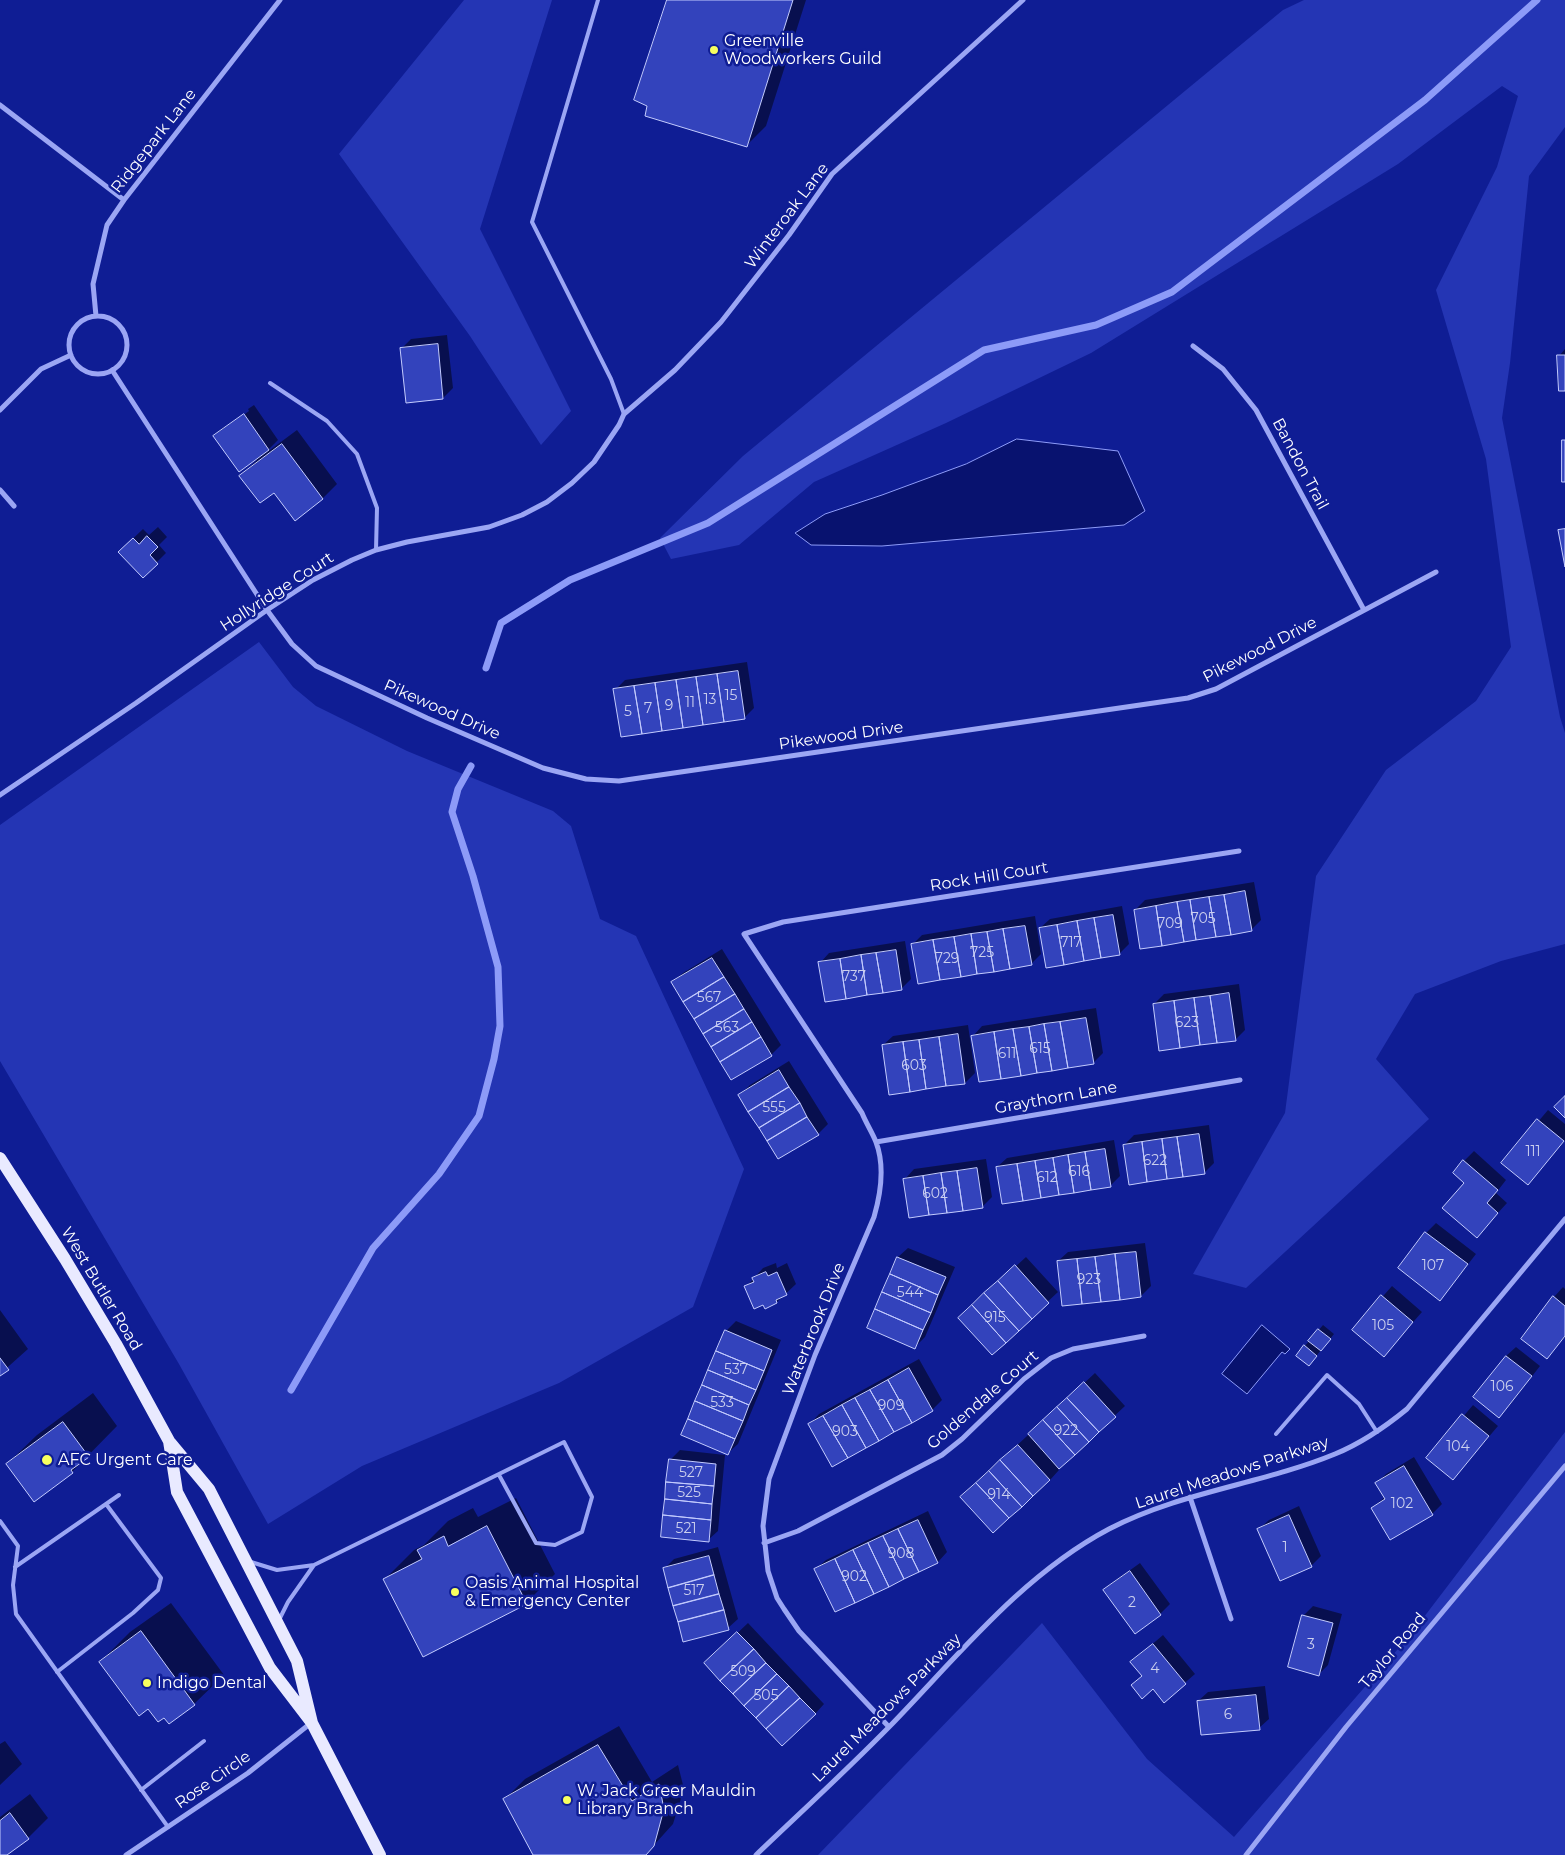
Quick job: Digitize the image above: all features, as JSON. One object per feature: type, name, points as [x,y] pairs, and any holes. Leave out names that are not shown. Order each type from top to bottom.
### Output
[{"type":"main road","name":"West Butler Road","points":[[0,1158],[65,1259],[116,1344],[169,1441],[209,1489],[297,1661],[312,1723]]},
{"type":"main road","name":"West Butler Road","points":[[169,1441],[177,1492],[270,1668],[312,1723],[380,1855]]},
{"type":"street","name":"Ridgepark Lane","points":[[96,316],[93,284],[107,225],[124,200],[280,0]]},
{"type":"street","name":"Winteroak Lane","points":[[624,414],[675,370],[722,322],[789,235],[832,174],[1024,0]]},
{"type":"street","points":[[0,105],[124,200]]},
{"type":"street","points":[[96,316],[112,319],[120,325],[125,333],[127,352],[123,361],[117,367],[100,374],[91,373],[76,363],[71,355],[69,346],[75,327],[83,320],[96,316]]},
{"type":"street","name":"Bandon Trail","points":[[1193,346],[1223,369],[1256,410],[1364,610]]},
{"type":"street","points":[[0,410],[41,369],[71,355]]},
{"type":"street","points":[[112,370],[267,610]]},
{"type":"street","name":"Hollyridge Court","points":[[0,795],[313,580],[376,550],[407,542],[489,527],[522,515],[547,502],[572,484],[594,462],[619,425],[624,414]]},
{"type":"street","points":[[0,490],[14,506]]},
{"type":"street","name":"Pikewood Drive","points":[[267,610],[292,644],[316,666],[428,718],[543,768],[586,779],[619,782],[1188,698],[1216,689],[1436,572]]},
{"type":"street","name":"Rock Hill Court","points":[[744,934],[783,922],[1239,851]]},
{"type":"street","name":"Waterbrook Drive","points":[[744,934],[862,1113],[879,1152],[881,1177],[879,1199],[874,1217],[815,1355],[769,1479],[763,1526],[768,1571],[784,1610],[799,1631],[889,1727]]},
{"type":"street","name":"Graythorn Lane","points":[[876,1142],[1240,1080]]},
{"type":"street","name":"Laurel Meadows Parkway","points":[[756,1855],[889,1727],[990,1622],[1060,1559],[1116,1526],[1137,1516],[1190,1497],[1314,1462],[1345,1450],[1377,1432],[1407,1409],[1565,1219]]},
{"type":"street","name":"Goldendale Court","points":[[764,1543],[798,1531],[942,1455],[962,1439],[1024,1379],[1051,1358],[1073,1349],[1144,1336]]},
{"type":"street","name":"Taylor Road","points":[[1246,1855],[1352,1720],[1565,1466]]},
{"type":"street","points":[[1190,1497],[1231,1618]]},
{"type":"street","name":"Rose Circle","points":[[126,1855],[248,1773],[312,1723]]},
{"type":"lane","points":[[598,0],[532,222],[610,379],[624,414]]},
{"type":"lane","points":[[270,384],[327,421],[358,454],[377,508],[376,550]]},
{"type":"lane","points":[[1276,1434],[1327,1375],[1359,1404],[1377,1432]]},
{"type":"lane","points":[[245,1560],[277,1570],[314,1565],[564,1442],[592,1497],[582,1532],[555,1545],[536,1543],[499,1474]]},
{"type":"lane","points":[[15,1567],[120,1495]]},
{"type":"lane","points":[[57,1672],[158,1590],[161,1578],[106,1504]]},
{"type":"lane","points":[[0,1521],[18,1546],[12,1586],[16,1614],[168,1827]]},
{"type":"lane","points":[[278,1623],[288,1602],[314,1565]]},
{"type":"lane","points":[[142,1790],[204,1741]]},
{"type":"shaded area","points":[[464,0],[552,0],[480,229],[571,411],[541,445],[470,336],[339,154]]},
{"type":"shaded area","points":[[1304,0],[1565,0],[1565,127],[1529,176],[1510,363],[1502,418],[1560,717],[1565,733],[1565,944],[1501,961],[1415,994],[1376,1059],[1429,1119],[1246,1288],[1193,1274],[1285,1113],[1316,876],[1386,770],[1476,701],[1511,647],[1486,459],[1436,290],[1497,167],[1518,96],[1502,86],[1398,164],[1091,353],[946,423],[814,482],[739,545],[671,559],[660,538],[743,456],[1283,10]]},
{"type":"shaded area","points":[[1017,439],[1118,451],[1145,511],[1124,525],[882,546],[811,545],[795,533],[825,514],[966,464]]},
{"type":"shaded area","points":[[259,642],[293,687],[316,706],[407,751],[553,811],[571,826],[600,919],[636,936],[744,1169],[693,1307],[559,1383],[362,1466],[268,1524],[179,1364],[0,1061],[0,825]]},
{"type":"shaded area","points":[[1262,1325],[1290,1349],[1285,1354],[1282,1352],[1247,1394],[1222,1374]]},
{"type":"shaded area","points":[[1565,1432],[1565,1855],[818,1855],[1042,1623],[1147,1759],[1234,1837],[1411,1634]]},
{"type":"building","name":"Greenville Woodworkers Guild","points":[[667,0],[793,0],[747,147],[645,116],[647,106],[634,100]]},
{"type":"building","points":[[438,344],[443,399],[406,403],[400,348]]},
{"type":"building","points":[[1557,355],[1565,355],[1565,391],[1559,391]]},
{"type":"building","points":[[244,414],[269,450],[239,472],[213,436]]},
{"type":"building","points":[[1562,440],[1565,440],[1565,482],[1562,482]]},
{"type":"building","points":[[282,444],[323,499],[295,521],[274,493],[260,503],[239,476]]},
{"type":"building","points":[[1565,529],[1565,567],[1558,530]]},
{"type":"building","points":[[147,536],[158,547],[150,555],[158,564],[143,578],[118,552],[133,538],[139,544]]},
{"type":"building","points":[[738,671],[745,719],[724,722],[717,674]]},
{"type":"building","points":[[717,674],[724,722],[703,725],[696,677]]},
{"type":"building","points":[[696,677],[703,725],[683,728],[676,680]]},
{"type":"building","points":[[676,680],[683,728],[662,731],[655,683]]},
{"type":"building","points":[[655,683],[662,731],[642,734],[634,686]]},
{"type":"building","points":[[634,686],[642,734],[621,737],[613,689]]},
{"type":"building","points":[[1245,891],[1252,931],[1231,935],[1224,895]]},
{"type":"building","points":[[1224,895],[1231,935],[1216,937],[1209,897]]},
{"type":"building","points":[[1209,897],[1216,937],[1196,940],[1190,900]]},
{"type":"building","points":[[1190,900],[1196,940],[1184,942],[1177,902]]},
{"type":"building","points":[[1177,902],[1184,942],[1162,946],[1156,906]]},
{"type":"building","points":[[1156,906],[1162,946],[1140,949],[1134,910]]},
{"type":"building","points":[[1113,915],[1120,955],[1101,958],[1094,918]]},
{"type":"building","points":[[1094,918],[1101,958],[1084,961],[1077,921]]},
{"type":"building","points":[[1077,921],[1084,961],[1064,965],[1057,925]]},
{"type":"building","points":[[1057,925],[1064,965],[1046,968],[1039,928]]},
{"type":"building","points":[[1025,926],[1032,965],[1010,969],[1003,929]]},
{"type":"building","points":[[1003,929],[1010,969],[994,972],[987,932]]},
{"type":"building","points":[[987,932],[994,972],[977,974],[971,934]]},
{"type":"building","points":[[971,934],[977,974],[961,977],[954,937]]},
{"type":"building","points":[[954,937],[961,977],[940,980],[933,940]]},
{"type":"building","points":[[933,940],[940,980],[918,984],[911,944]]},
{"type":"building","points":[[896,950],[902,990],[883,993],[876,953]]},
{"type":"building","points":[[876,953],[883,993],[867,995],[861,955]]},
{"type":"building","points":[[861,955],[867,995],[846,999],[840,959]]},
{"type":"building","points":[[712,958],[724,977],[683,1002],[671,982]]},
{"type":"building","points":[[840,959],[846,999],[825,1002],[818,962]]},
{"type":"building","points":[[724,977],[735,994],[694,1019],[683,1002]]},
{"type":"building","points":[[1229,993],[1236,1041],[1217,1043],[1210,996]]},
{"type":"building","points":[[735,994],[744,1009],[703,1034],[694,1019]]},
{"type":"building","points":[[1210,996],[1217,1043],[1200,1045],[1194,998]]},
{"type":"building","points":[[1194,998],[1200,1045],[1180,1048],[1174,1001]]},
{"type":"building","points":[[1174,1001],[1180,1048],[1159,1051],[1153,1004]]},
{"type":"building","points":[[744,1009],[752,1022],[711,1047],[703,1034]]},
{"type":"building","points":[[1086,1018],[1094,1064],[1068,1068],[1060,1022]]},
{"type":"building","points":[[752,1022],[761,1037],[720,1062],[711,1047]]},
{"type":"building","points":[[1060,1022],[1068,1068],[1052,1071],[1044,1024]]},
{"type":"building","points":[[1044,1024],[1052,1071],[1037,1073],[1029,1027]]},
{"type":"building","points":[[1029,1027],[1037,1073],[1021,1076],[1013,1029]]},
{"type":"building","points":[[1013,1029],[1021,1076],[1001,1079],[994,1032]]},
{"type":"building","points":[[994,1032],[1001,1079],[979,1082],[971,1036]]},
{"type":"building","points":[[958,1034],[965,1084],[946,1086],[939,1037]]},
{"type":"building","points":[[761,1037],[772,1056],[731,1080],[720,1062]]},
{"type":"building","points":[[939,1037],[946,1086],[926,1089],[919,1040]]},
{"type":"building","points":[[919,1040],[926,1089],[910,1092],[903,1042]]},
{"type":"building","points":[[903,1042],[910,1092],[889,1095],[882,1045]]},
{"type":"building","points":[[779,1070],[789,1087],[748,1112],[738,1095]]},
{"type":"building","points":[[789,1087],[800,1103],[759,1128],[748,1112]]},
{"type":"building","points":[[1565,1096],[1565,1118],[1554,1107]]},
{"type":"building","points":[[800,1103],[807,1117],[767,1141],[759,1128]]},
{"type":"building","points":[[807,1117],[819,1135],[778,1159],[767,1141]]},
{"type":"building","points":[[1537,1119],[1564,1141],[1528,1185],[1501,1163]]},
{"type":"building","points":[[1199,1134],[1205,1174],[1183,1177],[1177,1137]]},
{"type":"building","points":[[1177,1137],[1183,1177],[1167,1179],[1162,1139]]},
{"type":"building","points":[[1162,1139],[1167,1179],[1147,1182],[1142,1142]]},
{"type":"building","points":[[1142,1142],[1147,1182],[1129,1185],[1123,1145]]},
{"type":"building","points":[[1105,1149],[1111,1187],[1091,1190],[1085,1152]]},
{"type":"building","points":[[1085,1152],[1091,1190],[1074,1193],[1068,1155]]},
{"type":"building","points":[[1068,1155],[1074,1193],[1059,1195],[1053,1158]]},
{"type":"building","points":[[1053,1158],[1059,1195],[1041,1198],[1035,1161]]},
{"type":"building","points":[[1463,1160],[1498,1190],[1487,1203],[1498,1213],[1477,1238],[1442,1208],[1464,1183],[1453,1173]]},
{"type":"building","points":[[1035,1161],[1041,1198],[1023,1201],[1017,1164]]},
{"type":"building","points":[[1017,1164],[1023,1201],[1002,1204],[996,1167]]},
{"type":"building","points":[[977,1168],[983,1208],[963,1211],[957,1171]]},
{"type":"building","points":[[957,1171],[963,1211],[947,1213],[941,1173]]},
{"type":"building","points":[[941,1173],[947,1213],[929,1215],[923,1176]]},
{"type":"building","points":[[923,1176],[929,1215],[909,1218],[903,1179]]},
{"type":"building","points":[[1425,1232],[1468,1264],[1440,1301],[1398,1268]]},
{"type":"building","points":[[1136,1252],[1141,1297],[1120,1300],[1115,1254]]},
{"type":"building","points":[[1115,1254],[1120,1300],[1101,1302],[1095,1257]]},
{"type":"building","points":[[897,1257],[946,1277],[938,1295],[890,1274]]},
{"type":"building","points":[[1095,1257],[1101,1302],[1082,1304],[1077,1259]]},
{"type":"building","points":[[1077,1259],[1082,1304],[1062,1306],[1057,1261]]},
{"type":"building","points":[[1015,1265],[1049,1303],[1032,1319],[998,1281]]},
{"type":"building","points":[[766,1272],[768,1276],[777,1272],[787,1295],[776,1300],[777,1303],[765,1309],[763,1305],[754,1309],[744,1286],[754,1282],[752,1278]]},
{"type":"building","points":[[890,1274],[938,1295],[931,1313],[882,1292]]},
{"type":"building","points":[[998,1281],[1032,1319],[1019,1331],[984,1293]]},
{"type":"building","points":[[882,1292],[931,1313],[923,1330],[875,1309]]},
{"type":"building","points":[[984,1293],[1019,1331],[1006,1343],[972,1305]]},
{"type":"building","points":[[1381,1295],[1413,1322],[1384,1357],[1352,1330]]},
{"type":"building","points":[[1553,1296],[1565,1306],[1565,1336],[1547,1359],[1521,1339]]},
{"type":"building","points":[[972,1305],[1006,1343],[992,1355],[958,1318]]},
{"type":"building","points":[[875,1309],[923,1330],[915,1349],[867,1328]]},
{"type":"building","points":[[1318,1329],[1331,1339],[1321,1351],[1308,1341]]},
{"type":"building","points":[[725,1330],[772,1350],[764,1371],[716,1351]]},
{"type":"building","points":[[1304,1345],[1317,1356],[1309,1366],[1296,1356]]},
{"type":"building","points":[[716,1351],[764,1371],[756,1390],[708,1370]]},
{"type":"building","points":[[1506,1356],[1532,1376],[1499,1418],[1473,1397]]},
{"type":"building","points":[[0,1358],[9,1370],[0,1376]]},
{"type":"building","points":[[909,1368],[933,1411],[912,1423],[888,1380]]},
{"type":"building","points":[[708,1370],[756,1390],[749,1405],[702,1385]]},
{"type":"building","points":[[888,1380],[912,1423],[894,1432],[870,1390]]},
{"type":"building","points":[[1084,1382],[1116,1417],[1099,1432],[1067,1398]]},
{"type":"building","points":[[702,1385],[749,1405],[743,1421],[695,1401]]},
{"type":"building","points":[[870,1390],[894,1432],[879,1441],[855,1398]]},
{"type":"building","points":[[855,1398],[879,1441],[866,1448],[842,1405]]},
{"type":"building","points":[[1067,1398],[1099,1432],[1089,1442],[1057,1407]]},
{"type":"building","points":[[695,1401],[743,1421],[735,1439],[688,1419]]},
{"type":"building","points":[[842,1405],[866,1448],[848,1458],[823,1416]]},
{"type":"building","points":[[1057,1407],[1089,1442],[1075,1455],[1043,1420]]},
{"type":"building","points":[[1462,1414],[1489,1436],[1453,1480],[1426,1458]]},
{"type":"building","points":[[823,1416],[848,1458],[832,1467],[808,1424]]},
{"type":"building","points":[[688,1419],[735,1439],[728,1455],[681,1435]]},
{"type":"building","points":[[1043,1420],[1075,1455],[1059,1469],[1028,1434]]},
{"type":"building","name":"AFC Urgent Care","points":[[63,1422],[89,1457],[71,1470],[73,1473],[34,1502],[6,1464]]},
{"type":"building","points":[[1018,1445],[1050,1480],[1033,1496],[1000,1460]]},
{"type":"building","points":[[669,1459],[716,1464],[714,1486],[666,1482]]},
{"type":"building","points":[[1000,1460],[1033,1496],[1022,1507],[989,1471]]},
{"type":"building","points":[[1404,1466],[1433,1515],[1390,1540],[1371,1508],[1385,1499],[1375,1483]]},
{"type":"building","points":[[989,1471],[1022,1507],[1009,1518],[976,1483]]},
{"type":"building","points":[[666,1482],[714,1486],[712,1504],[665,1499]]},
{"type":"building","points":[[976,1483],[1009,1518],[993,1533],[960,1497]]},
{"type":"building","points":[[665,1499],[712,1504],[711,1520],[663,1515]]},
{"type":"building","points":[[663,1515],[711,1520],[709,1542],[661,1537]]},
{"type":"building","points":[[1289,1515],[1312,1567],[1280,1581],[1257,1529]]},
{"type":"building","points":[[918,1520],[938,1563],[919,1572],[898,1529]]},
{"type":"building","name":"Oasis Animal Hospital & Emergency Center","points":[[487,1526],[527,1604],[423,1657],[383,1579],[422,1559],[417,1550],[444,1536],[448,1546]]},
{"type":"building","points":[[898,1529],[919,1572],[904,1579],[883,1536]]},
{"type":"building","points":[[883,1536],[904,1579],[889,1587],[868,1543]]},
{"type":"building","points":[[868,1543],[889,1587],[874,1594],[853,1550]]},
{"type":"building","points":[[853,1550],[874,1594],[855,1603],[835,1559]]},
{"type":"building","points":[[709,1556],[714,1575],[668,1588],[663,1568]]},
{"type":"building","points":[[835,1559],[855,1603],[835,1612],[814,1569]]},
{"type":"building","points":[[1130,1571],[1161,1615],[1135,1634],[1103,1590]]},
{"type":"building","points":[[714,1575],[719,1594],[673,1606],[668,1588]]},
{"type":"building","points":[[719,1594],[724,1610],[678,1622],[673,1606]]},
{"type":"building","points":[[724,1610],[729,1630],[683,1642],[678,1622]]},
{"type":"building","points":[[1302,1615],[1333,1623],[1319,1676],[1288,1667]]},
{"type":"building","name":"Indigo Dental","points":[[141,1631],[195,1705],[169,1724],[164,1718],[158,1722],[148,1709],[139,1716],[99,1662]]},
{"type":"building","points":[[737,1632],[754,1649],[720,1681],[704,1663]]},
{"type":"building","points":[[1153,1644],[1186,1684],[1164,1703],[1153,1689],[1142,1699],[1131,1685],[1142,1676],[1130,1662]]},
{"type":"building","points":[[754,1649],[766,1663],[733,1694],[720,1681]]},
{"type":"building","points":[[766,1663],[777,1674],[744,1706],[733,1694]]},
{"type":"building","points":[[777,1674],[789,1686],[756,1718],[744,1706]]},
{"type":"building","points":[[789,1686],[800,1698],[766,1729],[756,1718]]},
{"type":"building","points":[[1256,1695],[1260,1730],[1201,1735],[1197,1701]]},
{"type":"building","points":[[800,1698],[816,1714],[782,1746],[766,1729]]},
{"type":"building","name":"W. Jack Greer Mauldin Library Branch","points":[[598,1745],[632,1801],[659,1784],[664,1809],[654,1846],[646,1855],[533,1855],[503,1799]]},
{"type":"building","points":[[10,1813],[29,1839],[7,1855],[0,1855],[0,1821]]},
{"type":"waterway","points":[[486,668],[501,623],[570,580],[708,523],[984,350],[1096,325],[1172,292],[1425,100],[1537,0]]},
{"type":"waterway","points":[[291,1390],[373,1248],[439,1174],[479,1116],[494,1059],[500,1026],[498,967],[473,876],[452,812],[458,789],[471,766]]},
{"type":"place","name":"Greenville Woodworkers Guild","points":[[714,50]]},
{"type":"place","name":"AFC Urgent Care","points":[[47,1460]]},
{"type":"place","name":"Oasis Animal Hospital & Emergency Center","points":[[455,1592]]},
{"type":"place","name":"Indigo Dental","points":[[147,1683]]},
{"type":"place","name":"W. Jack Greer Mauldin Library Branch","points":[[567,1800]]}]
